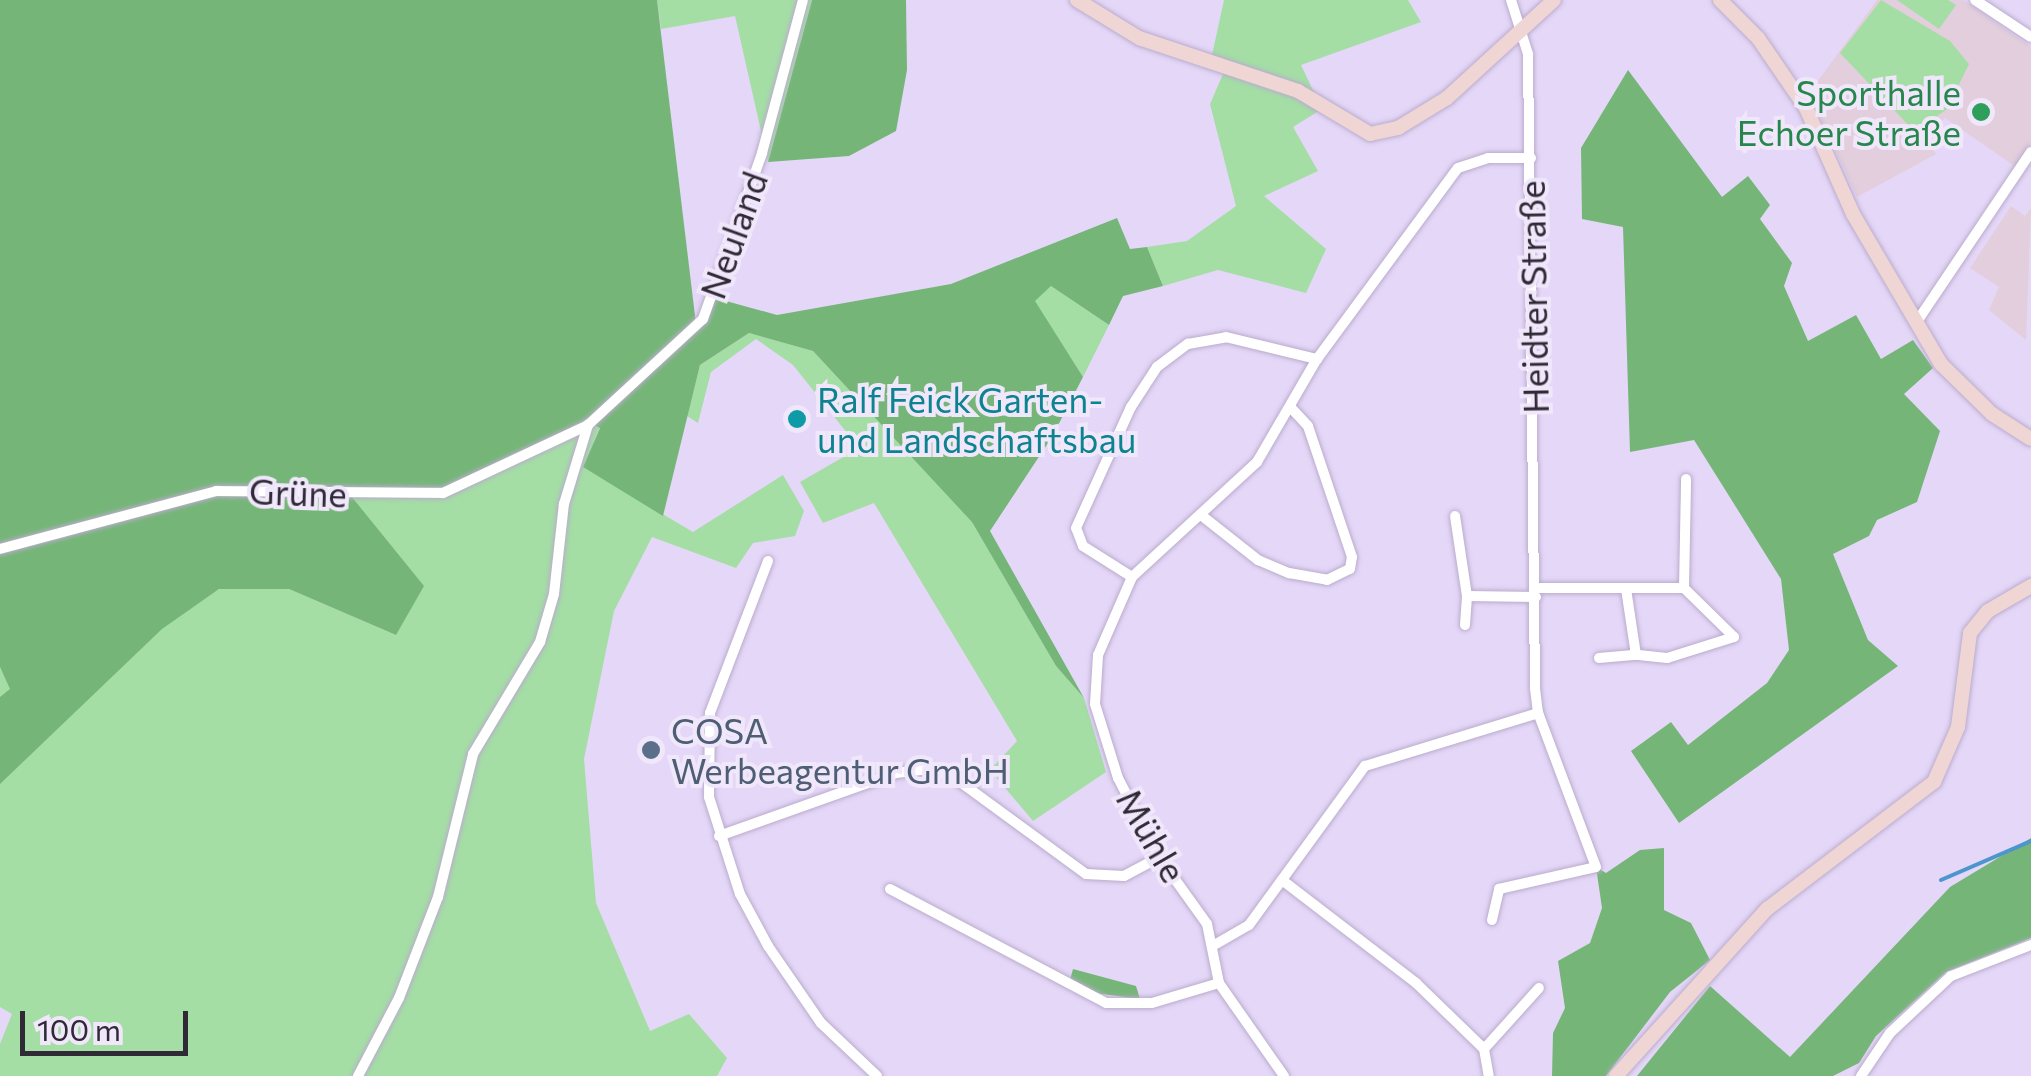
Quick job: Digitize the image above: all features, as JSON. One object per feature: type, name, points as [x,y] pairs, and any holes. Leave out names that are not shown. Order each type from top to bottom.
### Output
[{"type":"street","name":"Neuland","points":[[588,425],[703,319],[762,153],[804,0]]},
{"type":"street","points":[[1077,0],[1139,38],[1196,60],[1298,90],[1362,131],[1380,134],[1447,98],[1554,0]]},
{"type":"street","name":"Heidter Straße","points":[[1492,920],[1500,888],[1596,867],[1538,713],[1531,158],[1522,30],[1511,0]]},
{"type":"street","points":[[1720,0],[1758,38],[1806,108],[1853,214],[1916,323],[1957,381],[2031,439]]},
{"type":"street","points":[[1976,0],[2031,37]]},
{"type":"street","points":[[1916,323],[2031,152]]},
{"type":"street","name":"Mühle","points":[[1284,1076],[1220,983],[1216,944],[1160,857],[1118,778],[1095,698],[1098,655],[1132,577],[1257,462],[1316,359],[1458,168],[1488,158],[1531,158]]},
{"type":"street","points":[[1132,577],[1083,546],[1076,528],[1131,407],[1157,368],[1188,344],[1226,337],[1316,359]]},
{"type":"street","points":[[1201,514],[1258,560],[1289,573],[1328,580],[1350,569],[1352,557],[1308,426],[1291,408]]},
{"type":"street","name":"Grüne","points":[[0,549],[216,491],[443,493],[588,425]]},
{"type":"street","points":[[358,1076],[399,998],[438,897],[474,754],[540,642],[564,504],[588,425]]},
{"type":"street","points":[[1684,588],[1686,479]]},
{"type":"street","points":[[1455,516],[1467,596],[1465,626]]},
{"type":"street","points":[[768,561],[710,713],[706,757],[720,836],[740,894],[798,994],[851,1056],[878,1076]]},
{"type":"street","points":[[1616,1076],[1767,909],[1934,782],[1958,728],[1970,634],[1988,611],[2031,586]]},
{"type":"street","points":[[1626,588],[1636,655]]},
{"type":"street","points":[[1467,596],[1684,588],[1734,636],[1668,658],[1599,658]]},
{"type":"street","points":[[1216,944],[1249,925],[1365,766],[1538,713]]},
{"type":"street","points":[[720,836],[896,773],[927,770],[952,776],[1086,874],[1124,876],[1160,857]]},
{"type":"street","points":[[1282,880],[1404,972],[1484,1049],[1489,1076]]},
{"type":"street","points":[[890,889],[1106,1004],[1152,1003],[1220,983]]},
{"type":"street","points":[[1863,1071],[1890,1032],[1952,976],[2031,946]]},
{"type":"street","points":[[1484,1049],[1539,988]]},
{"type":"shaded area","points":[[1877,0],[1963,0],[2031,47],[2031,144],[2016,167],[1945,118],[1924,137],[1936,154],[1857,197],[1809,93]]},
{"type":"shaded area","points":[[2011,206],[2025,216],[2031,208],[2026,340],[1989,310],[1999,287],[1970,268]]},
{"type":"green space","points":[[0,0],[657,0],[696,324],[708,296],[777,315],[951,284],[1117,218],[1130,249],[1147,247],[1163,286],[1123,296],[1109,325],[1051,286],[1035,301],[1083,377],[1052,437],[990,531],[1084,698],[1056,666],[972,522],[813,351],[749,333],[700,365],[663,516],[583,467],[600,428],[589,422],[447,487],[347,491],[424,586],[396,635],[289,589],[219,589],[162,629],[0,784],[0,697],[10,689],[0,667]]},
{"type":"green space","points":[[657,0],[812,0],[768,162],[735,16],[661,29]]},
{"type":"green space","points":[[812,0],[906,0],[907,70],[896,131],[849,156],[768,162]]},
{"type":"green space","points":[[1224,0],[1408,0],[1421,22],[1301,65],[1322,109],[1293,127],[1318,171],[1264,196],[1326,249],[1306,293],[1218,270],[1163,286],[1147,247],[1187,241],[1236,206],[1210,104],[1223,74],[1212,55]]},
{"type":"green space","points":[[1881,0],[1950,41],[1969,64],[1947,109],[1915,132],[1840,53]]},
{"type":"green space","points":[[1897,0],[1948,0],[1956,5],[1939,29]]},
{"type":"green space","points":[[1628,70],[1722,197],[1748,176],[1770,205],[1760,219],[1792,263],[1784,286],[1808,341],[1856,315],[1881,359],[1913,340],[1933,368],[1904,394],[1940,431],[1917,502],[1877,520],[1869,536],[1833,554],[1868,640],[1898,666],[1679,823],[1631,751],[1671,722],[1688,745],[1767,683],[1789,650],[1781,579],[1694,440],[1630,452],[1623,227],[1582,219],[1581,148]]},
{"type":"green space","points":[[1051,286],[1109,325],[1083,377],[1034,301]]},
{"type":"green space","points":[[749,333],[813,351],[973,522],[1056,666],[1084,698],[1106,772],[1033,821],[990,770],[1017,741],[874,503],[823,523],[800,482],[859,448],[793,365],[756,339],[711,372],[698,423],[687,416],[700,365]]},
{"type":"green space","points":[[589,422],[600,427],[583,467],[693,532],[783,475],[804,511],[795,536],[753,543],[736,568],[652,537],[614,611],[584,759],[596,903],[650,1031],[689,1014],[727,1058],[717,1076],[0,1076],[0,1044],[12,1014],[0,1007],[0,667],[11,688],[220,589],[289,589],[396,635],[346,490]]},
{"type":"green space","points":[[2031,838],[2031,938],[1946,972],[1876,1036],[1859,1063],[1833,1076],[1637,1076],[1710,986],[1790,1057],[1950,887]]},
{"type":"green space","points":[[1664,848],[1664,910],[1691,923],[1710,960],[1670,992],[1606,1076],[1552,1076],[1553,1033],[1565,1008],[1558,961],[1590,943],[1602,908],[1596,867],[1606,873],[1640,850]]},
{"type":"green space","points":[[1073,969],[1136,986],[1140,999],[1087,992],[1070,980]]},
{"type":"waterway","points":[[1941,880],[2031,841]]},
{"type":"place","name":"Sporthalle Echoer Straße","points":[[1981,112]]},
{"type":"place","name":"Ralf Feick Garten- und Landschaftsbau","points":[[797,419]]},
{"type":"place","name":"COSA Werbeagentur GmbH","points":[[651,750]]}]
